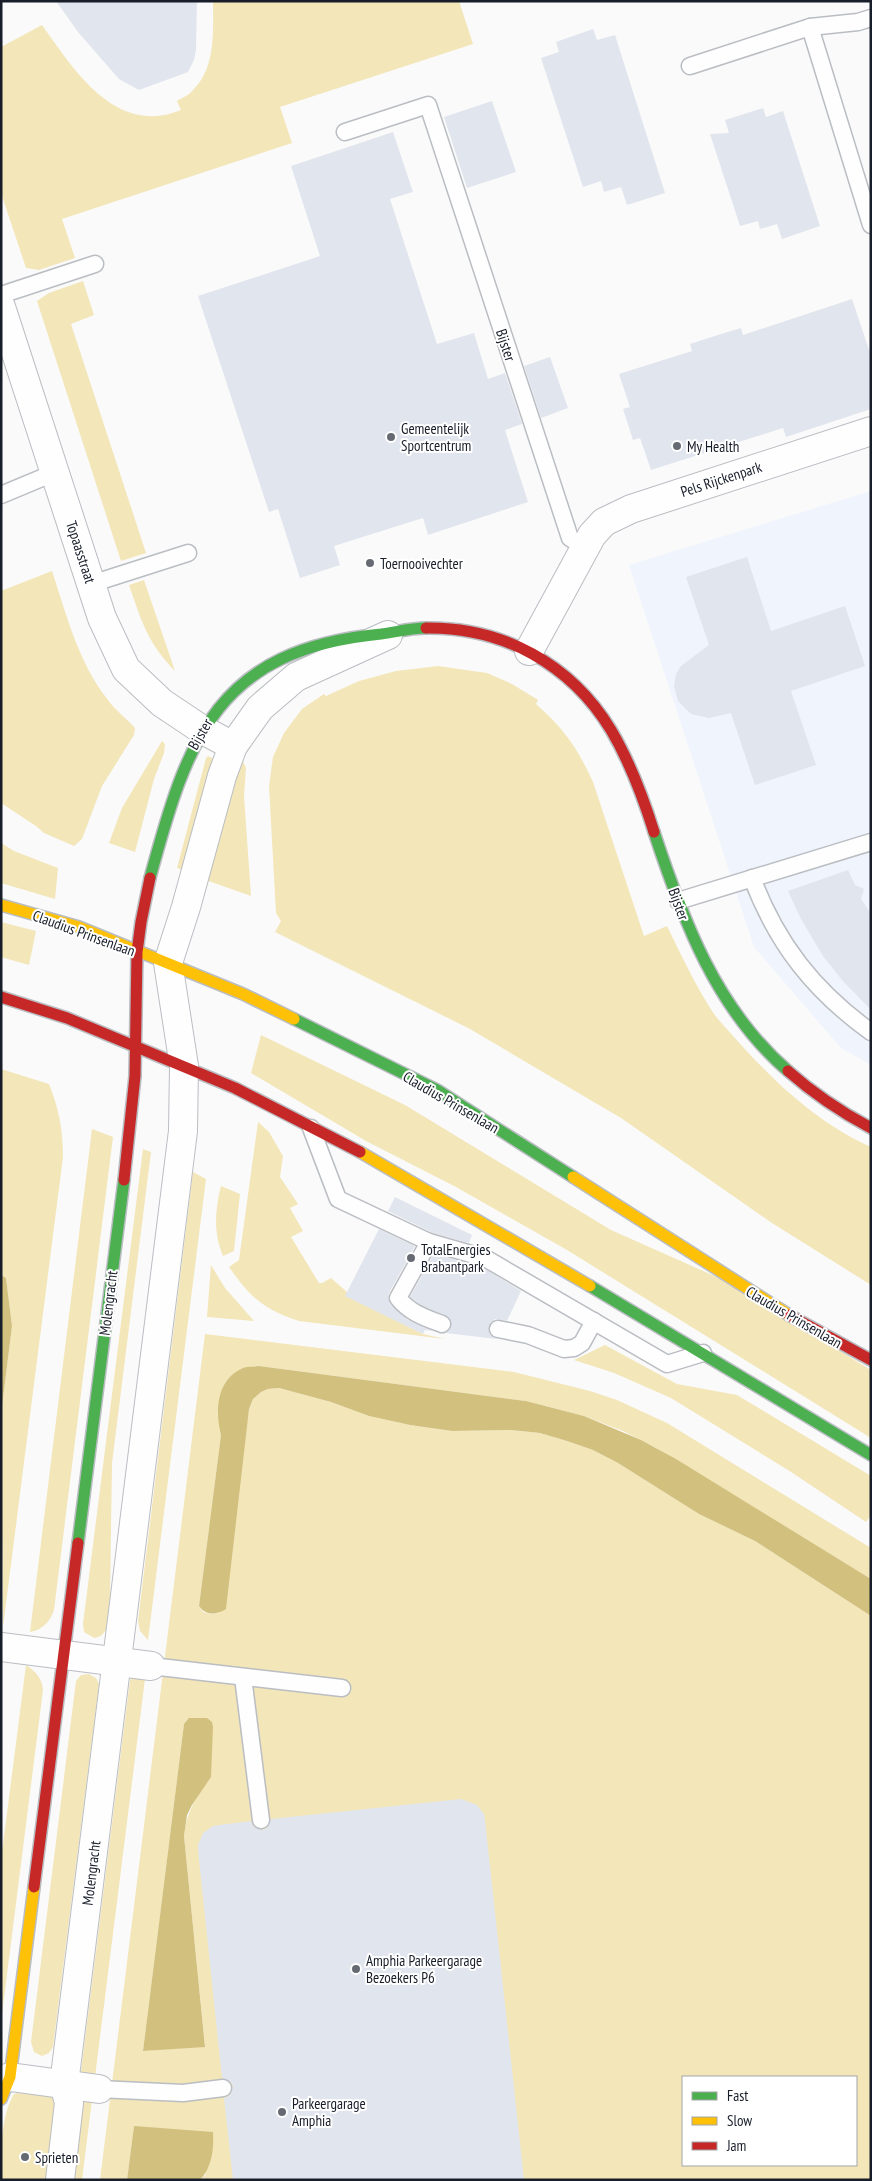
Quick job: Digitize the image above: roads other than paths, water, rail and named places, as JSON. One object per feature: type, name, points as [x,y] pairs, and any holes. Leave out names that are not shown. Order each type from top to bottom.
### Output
[{"type":"street","name":"Topaasstraat","points":[[1,308],[102,618],[126,669],[162,703],[201,729],[233,746]]},
{"type":"street","name":"Pels Rijckenpark","points":[[586,548],[592,535],[604,522],[618,514],[871,431]]},
{"type":"street","points":[[528,651],[586,548]]},
{"type":"street","name":"Bijster","points":[[137,951],[146,892],[173,795],[185,762],[201,729],[241,684],[269,664],[301,651],[358,635],[392,633],[424,628],[464,629],[501,637],[548,662],[566,676],[592,704],[615,735],[632,770],[685,922],[708,969],[737,1014],[773,1055],[813,1093],[871,1128]]},
{"type":"street","name":"Bijster","points":[[168,963],[186,907],[222,776],[233,746],[260,708],[296,677],[392,633]]},
{"type":"street","name":"Claudius Prinsenlaan","points":[[1,904],[79,928],[243,994],[437,1090],[786,1314],[871,1360]]},
{"type":"street","name":"Molengracht","points":[[99,2089],[64,2084],[3,2087],[65,1654],[130,1132],[136,1046],[137,951]]},
{"type":"street","name":"Molengracht","points":[[60,2180],[69,2103],[64,2084],[182,1138],[184,1066],[168,963]]},
{"type":"street","points":[[1,997],[67,1018],[235,1088],[375,1159],[871,1455]]},
{"type":"street","points":[[1,1647],[151,1666]]},
{"type":"lane","points":[[690,66],[810,27],[858,22],[871,18]]},
{"type":"lane","points":[[810,27],[871,225]]},
{"type":"lane","name":"Bijster","points":[[345,132],[428,105],[570,538],[586,548]]},
{"type":"lane","points":[[1,295],[94,264]]},
{"type":"lane","points":[[1,495],[56,472]]},
{"type":"lane","points":[[91,584],[188,553]]},
{"type":"lane","points":[[678,901],[871,842]]},
{"type":"lane","points":[[752,878],[770,922],[790,953],[817,986],[848,1016],[871,1032]]},
{"type":"lane","points":[[311,1128],[338,1199],[428,1242],[485,1258],[667,1364],[703,1353]]},
{"type":"lane","points":[[428,1242],[398,1298],[404,1306],[415,1313],[442,1324]]},
{"type":"lane","points":[[498,1329],[528,1335],[564,1349],[574,1348],[582,1343],[594,1321]]},
{"type":"lane","points":[[151,1666],[342,1688]]},
{"type":"lane","points":[[243,1677],[261,1820]]},
{"type":"lane","name":"Molengracht","points":[[99,2089],[183,2093],[223,2088]]},
{"type":"place","name":"Gemeentelijk Sportcentrum","points":[[391,437]]},
{"type":"place","name":"My Health","points":[[677,446]]},
{"type":"place","name":"Toernooivechter","points":[[370,563]]},
{"type":"place","name":"TotalEnergies Brabantpark","points":[[411,1258]]},
{"type":"place","name":"Amphia Parkeergarage Bezoekers P6","points":[[356,1969]]},
{"type":"place","name":"Parkeergarage Amphia","points":[[282,2112]]},
{"type":"place","name":"Sprieten","points":[[25,2157]]}]
